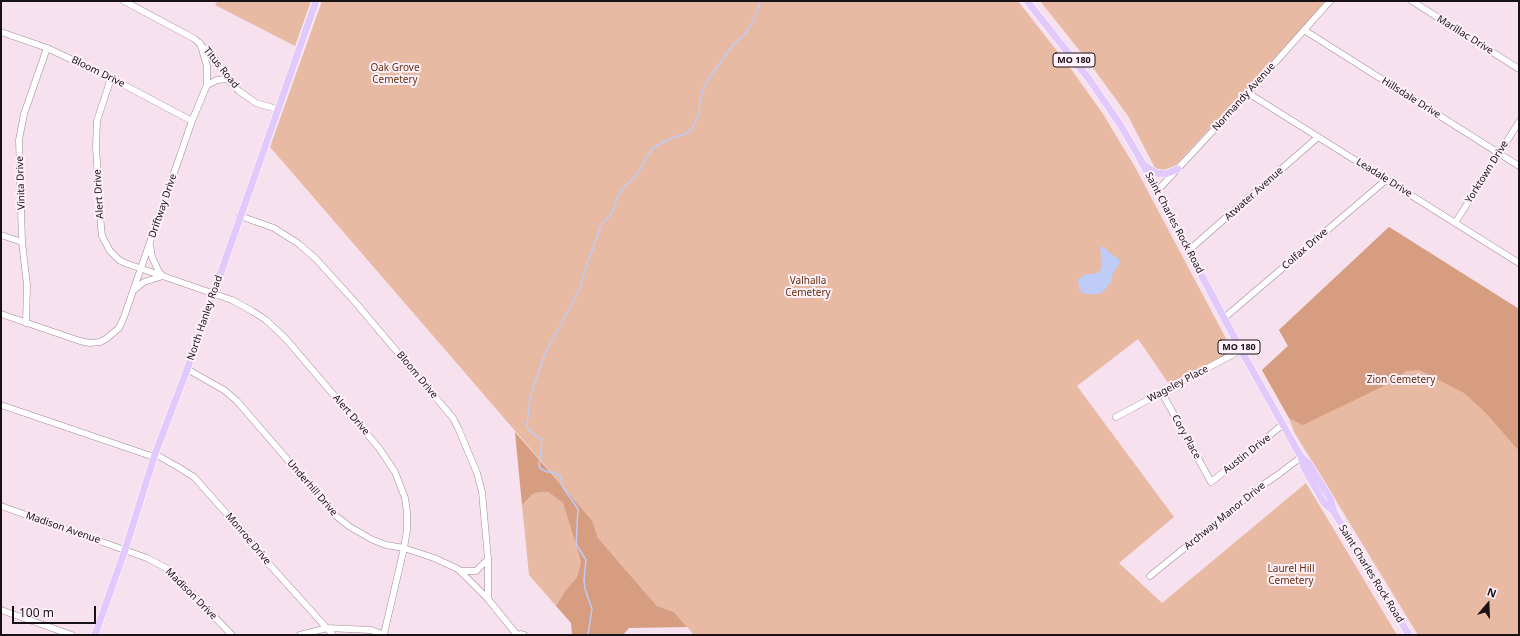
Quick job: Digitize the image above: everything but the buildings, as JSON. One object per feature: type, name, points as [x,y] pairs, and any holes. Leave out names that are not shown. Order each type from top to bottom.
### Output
[{"type":"main road","name":"North Hanley Road","points":[[95,635],[155,456],[214,294],[316,1]]},
{"type":"main road","name":"Saint Charles Rock Road","points":[[1027,1],[1106,103],[1142,163],[1282,425],[1301,457],[1309,464],[1327,493],[1334,512],[1409,634]]},
{"type":"main road","points":[[1142,163],[1156,173],[1162,174],[1178,169]]},
{"type":"street","name":"Titus Road","points":[[124,1],[192,37],[200,43],[216,60],[239,91],[256,103],[277,110]]},
{"type":"street","name":"Normandy Avenue","points":[[1157,191],[1248,93],[1330,1]]},
{"type":"street","name":"Marillac Drive","points":[[1412,1],[1519,69]]},
{"type":"street","name":"Hillsdale Drive","points":[[1304,30],[1519,166]]},
{"type":"street","name":"Bloom Drive","points":[[1,32],[47,48],[111,78],[192,121]]},
{"type":"street","name":"Driftway Drive","points":[[26,323],[90,343],[100,342],[106,339],[119,328],[134,290],[192,121],[207,85],[207,66],[200,43]]},
{"type":"street","name":"Vinita Drive","points":[[26,323],[27,285],[22,242],[19,140],[24,114],[47,48]]},
{"type":"street","name":"Alert Drive","points":[[111,78],[100,110],[96,136],[101,227],[105,243],[115,256],[125,263],[244,306],[266,320],[278,330],[389,461],[400,482],[406,505],[407,530],[384,635]]},
{"type":"street","points":[[207,85],[217,80],[229,79]]},
{"type":"street","name":"Leadale Drive","points":[[1248,93],[1519,263]]},
{"type":"street","name":"Yorktown Drive","points":[[1455,223],[1519,122]]},
{"type":"street","name":"Atwater Avenue","points":[[1189,250],[1318,137]]},
{"type":"street","name":"Colfax Drive","points":[[1224,318],[1386,180]]},
{"type":"street","name":"Bloom Drive","points":[[240,216],[274,228],[299,244],[316,258],[453,418],[460,430],[479,478],[482,492],[488,559],[488,599]]},
{"type":"street","points":[[1,235],[22,242]]},
{"type":"street","points":[[150,242],[152,257],[158,272],[163,276]]},
{"type":"street","points":[[134,290],[144,282],[163,276]]},
{"type":"street","points":[[1,314],[26,323]]},
{"type":"street","name":"Wageley Place","points":[[1116,417],[1241,350]]},
{"type":"street","name":"Underhill Drive","points":[[187,369],[224,390],[237,401],[336,516],[350,527],[373,540],[434,558],[460,571],[488,599],[517,635],[524,635]]},
{"type":"street","name":"Cory Place","points":[[1162,392],[1211,482]]},
{"type":"street","name":"Monroe Drive","points":[[1,405],[155,456],[178,467],[194,477],[242,531],[265,560],[333,635]]},
{"type":"street","name":"Austin Drive","points":[[1211,482],[1282,425]]},
{"type":"street","name":"Archway Manor Drive","points":[[1150,576],[1260,486],[1301,457]]},
{"type":"street","name":"Madison Avenue","points":[[1,506],[124,550]]},
{"type":"street","name":"Madison Drive","points":[[124,550],[147,558],[168,569],[232,635]]},
{"type":"street","points":[[460,571],[476,571],[488,559]]},
{"type":"street","points":[[1,610],[72,635]]},
{"type":"street","points":[[300,635],[327,628],[371,630],[384,635]]},
{"type":"green space","points":[[218,1],[311,1],[295,46],[215,5]]},
{"type":"green space","name":"Valhalla Cemetery","points":[[322,1],[1018,1],[1071,69],[1103,114],[1135,167],[1231,348],[1230,353],[1169,384],[1138,339],[1077,386],[1174,517],[1119,563],[1162,603],[1306,483],[1397,635],[694,635],[674,612],[657,606],[598,538],[592,520],[270,147]]},
{"type":"green space","points":[[1040,1],[1327,1],[1173,168],[1165,172],[1155,168],[1128,116],[1091,65]]},
{"type":"green space","name":"Zion Cemetery","points":[[1389,227],[1519,309],[1519,635],[1418,635],[1294,432],[1289,418],[1262,370],[1288,346],[1279,330]]},
{"type":"green space","points":[[548,492],[563,503],[581,562],[577,577],[565,591],[556,606],[529,575],[522,505],[534,493]]},
{"type":"shaded area","points":[[1389,227],[1519,309],[1519,451],[1486,413],[1464,393],[1419,370],[1406,371],[1392,382],[1303,425],[1289,418],[1262,370],[1288,346],[1279,330]]},
{"type":"shaded area","points":[[515,432],[592,520],[598,538],[657,606],[674,612],[687,627],[629,628],[623,635],[572,635],[571,623],[556,606],[565,591],[577,577],[581,562],[563,503],[548,492],[534,493],[522,505]]},
{"type":"water","points":[[1103,246],[1119,259],[1119,264],[1113,273],[1111,282],[1104,291],[1099,294],[1085,294],[1081,292],[1079,288],[1078,280],[1084,275],[1097,273],[1100,271],[1102,264],[1100,249]]},
{"type":"waterway","points":[[588,635],[592,609],[585,589],[584,580],[586,560],[576,544],[578,509],[562,486],[560,476],[552,472],[547,472],[539,466],[542,440],[528,429],[527,424],[532,391],[545,354],[579,290],[602,224],[611,214],[618,196],[623,188],[637,175],[653,148],[670,139],[687,133],[692,129],[699,114],[700,101],[707,81],[733,45],[746,33],[754,19],[761,1]]},
{"type":"park label","name":"Oak Grove Cemetery","points":[[395,74]]},
{"type":"park label","name":"Laurel Hill Cemetery","points":[[1291,574]]}]
